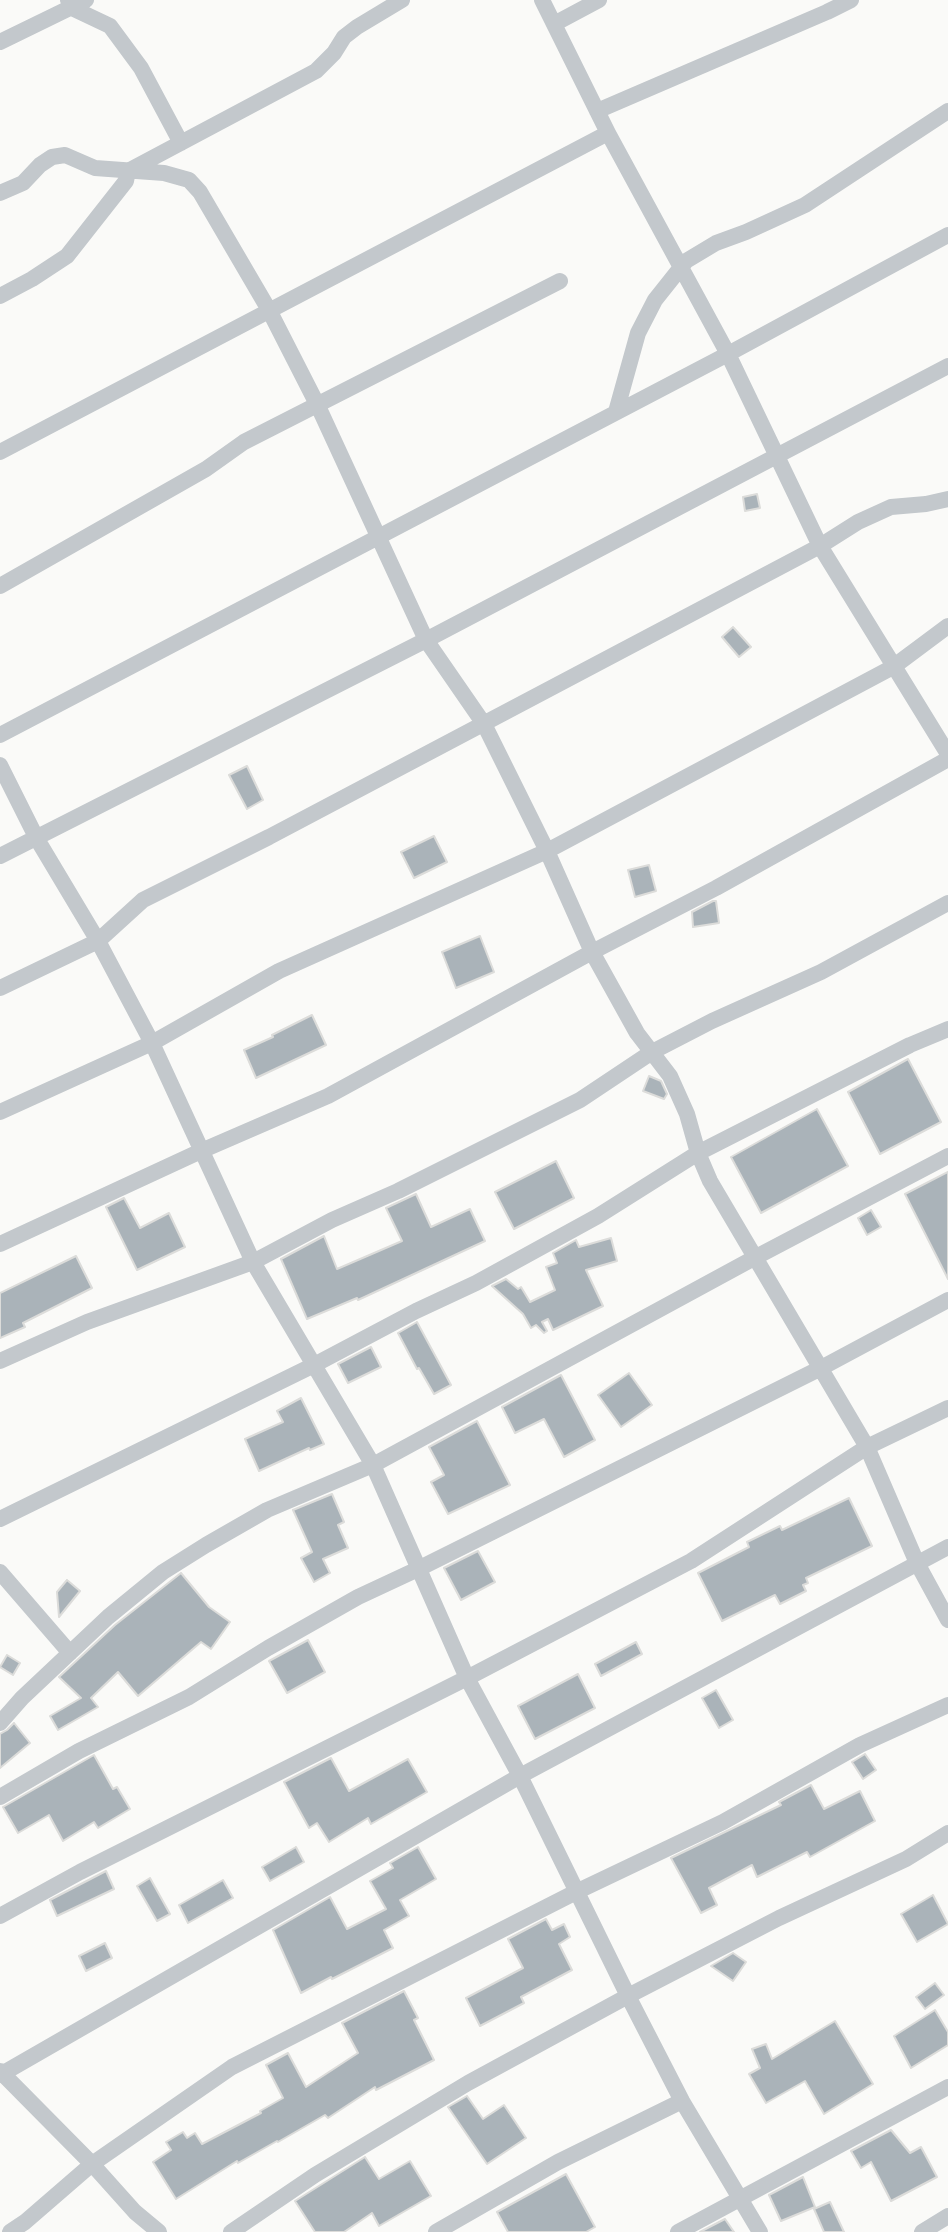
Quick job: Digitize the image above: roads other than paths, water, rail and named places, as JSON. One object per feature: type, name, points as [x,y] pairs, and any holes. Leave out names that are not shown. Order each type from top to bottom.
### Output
[{"type":"street","points":[[128,171],[316,71],[334,53],[344,37],[356,27],[402,0]]},
{"type":"street","points":[[0,1244],[201,1151],[328,1097],[716,888],[948,757],[820,546],[728,354],[608,133],[542,0]]},
{"type":"street","points":[[554,24],[599,0]]},
{"type":"street","points":[[597,111],[851,0]]},
{"type":"street","points":[[0,42],[76,3],[110,26],[141,68],[181,143]]},
{"type":"street","points":[[616,412],[638,333],[655,300],[686,261],[716,243],[805,205],[948,111]]},
{"type":"street","points":[[0,452],[608,133]]},
{"type":"street","points":[[0,193],[23,183],[52,157],[65,155],[95,168],[164,173],[189,180],[200,192],[269,310],[318,406],[426,640],[484,724],[547,851],[593,953],[637,1033],[670,1076],[687,1114],[698,1153],[723,1204],[867,1447],[917,1563],[948,1620]]},
{"type":"street","points":[[0,296],[33,279],[67,256],[126,181],[128,171]]},
{"type":"street","points":[[0,735],[728,354],[948,235]]},
{"type":"street","points":[[0,586],[206,469],[244,442],[560,282]]},
{"type":"street","points":[[0,856],[426,640],[948,366]]},
{"type":"street","points":[[0,988],[98,941],[143,900],[484,724],[820,546],[877,512],[891,507],[926,505],[948,499]]},
{"type":"street","points":[[0,1112],[152,1042],[279,971],[547,851],[893,667],[948,626]]},
{"type":"street","points":[[0,765],[37,839],[98,941],[152,1042],[253,1262],[373,1465],[467,1678],[520,1776],[682,2101],[760,2232]]},
{"type":"street","points":[[0,1361],[87,1322],[253,1262],[332,1220],[398,1191],[580,1100],[652,1052],[712,1021],[821,972],[948,904]]},
{"type":"street","points":[[0,1519],[476,1283],[598,1216],[698,1153],[910,1045],[948,1029]]},
{"type":"street","points":[[0,1723],[22,1698],[108,1617],[163,1572],[206,1545],[267,1510],[373,1465],[948,1156]]},
{"type":"street","points":[[0,1797],[79,1751],[189,1697],[358,1597],[418,1570],[821,1368],[948,1300]]},
{"type":"street","points":[[0,1916],[104,1860],[467,1678],[691,1561],[867,1447],[948,1408]]},
{"type":"street","points":[[159,2232],[135,2212],[92,2164],[1,2073],[520,1776],[948,1547]]},
{"type":"street","points":[[0,1572],[70,1653]]},
{"type":"street","points":[[10,2232],[92,2164],[232,2067],[576,1892],[723,1822],[860,1745],[948,1705]]},
{"type":"street","points":[[231,2232],[315,2175],[456,2090],[628,1996],[779,1918],[906,1860],[948,1833]]},
{"type":"street","points":[[678,2232],[948,2087]]},
{"type":"street","points":[[436,2232],[558,2162],[682,2101]]},
{"type":"street","points":[[922,2232],[948,2216]]}]
